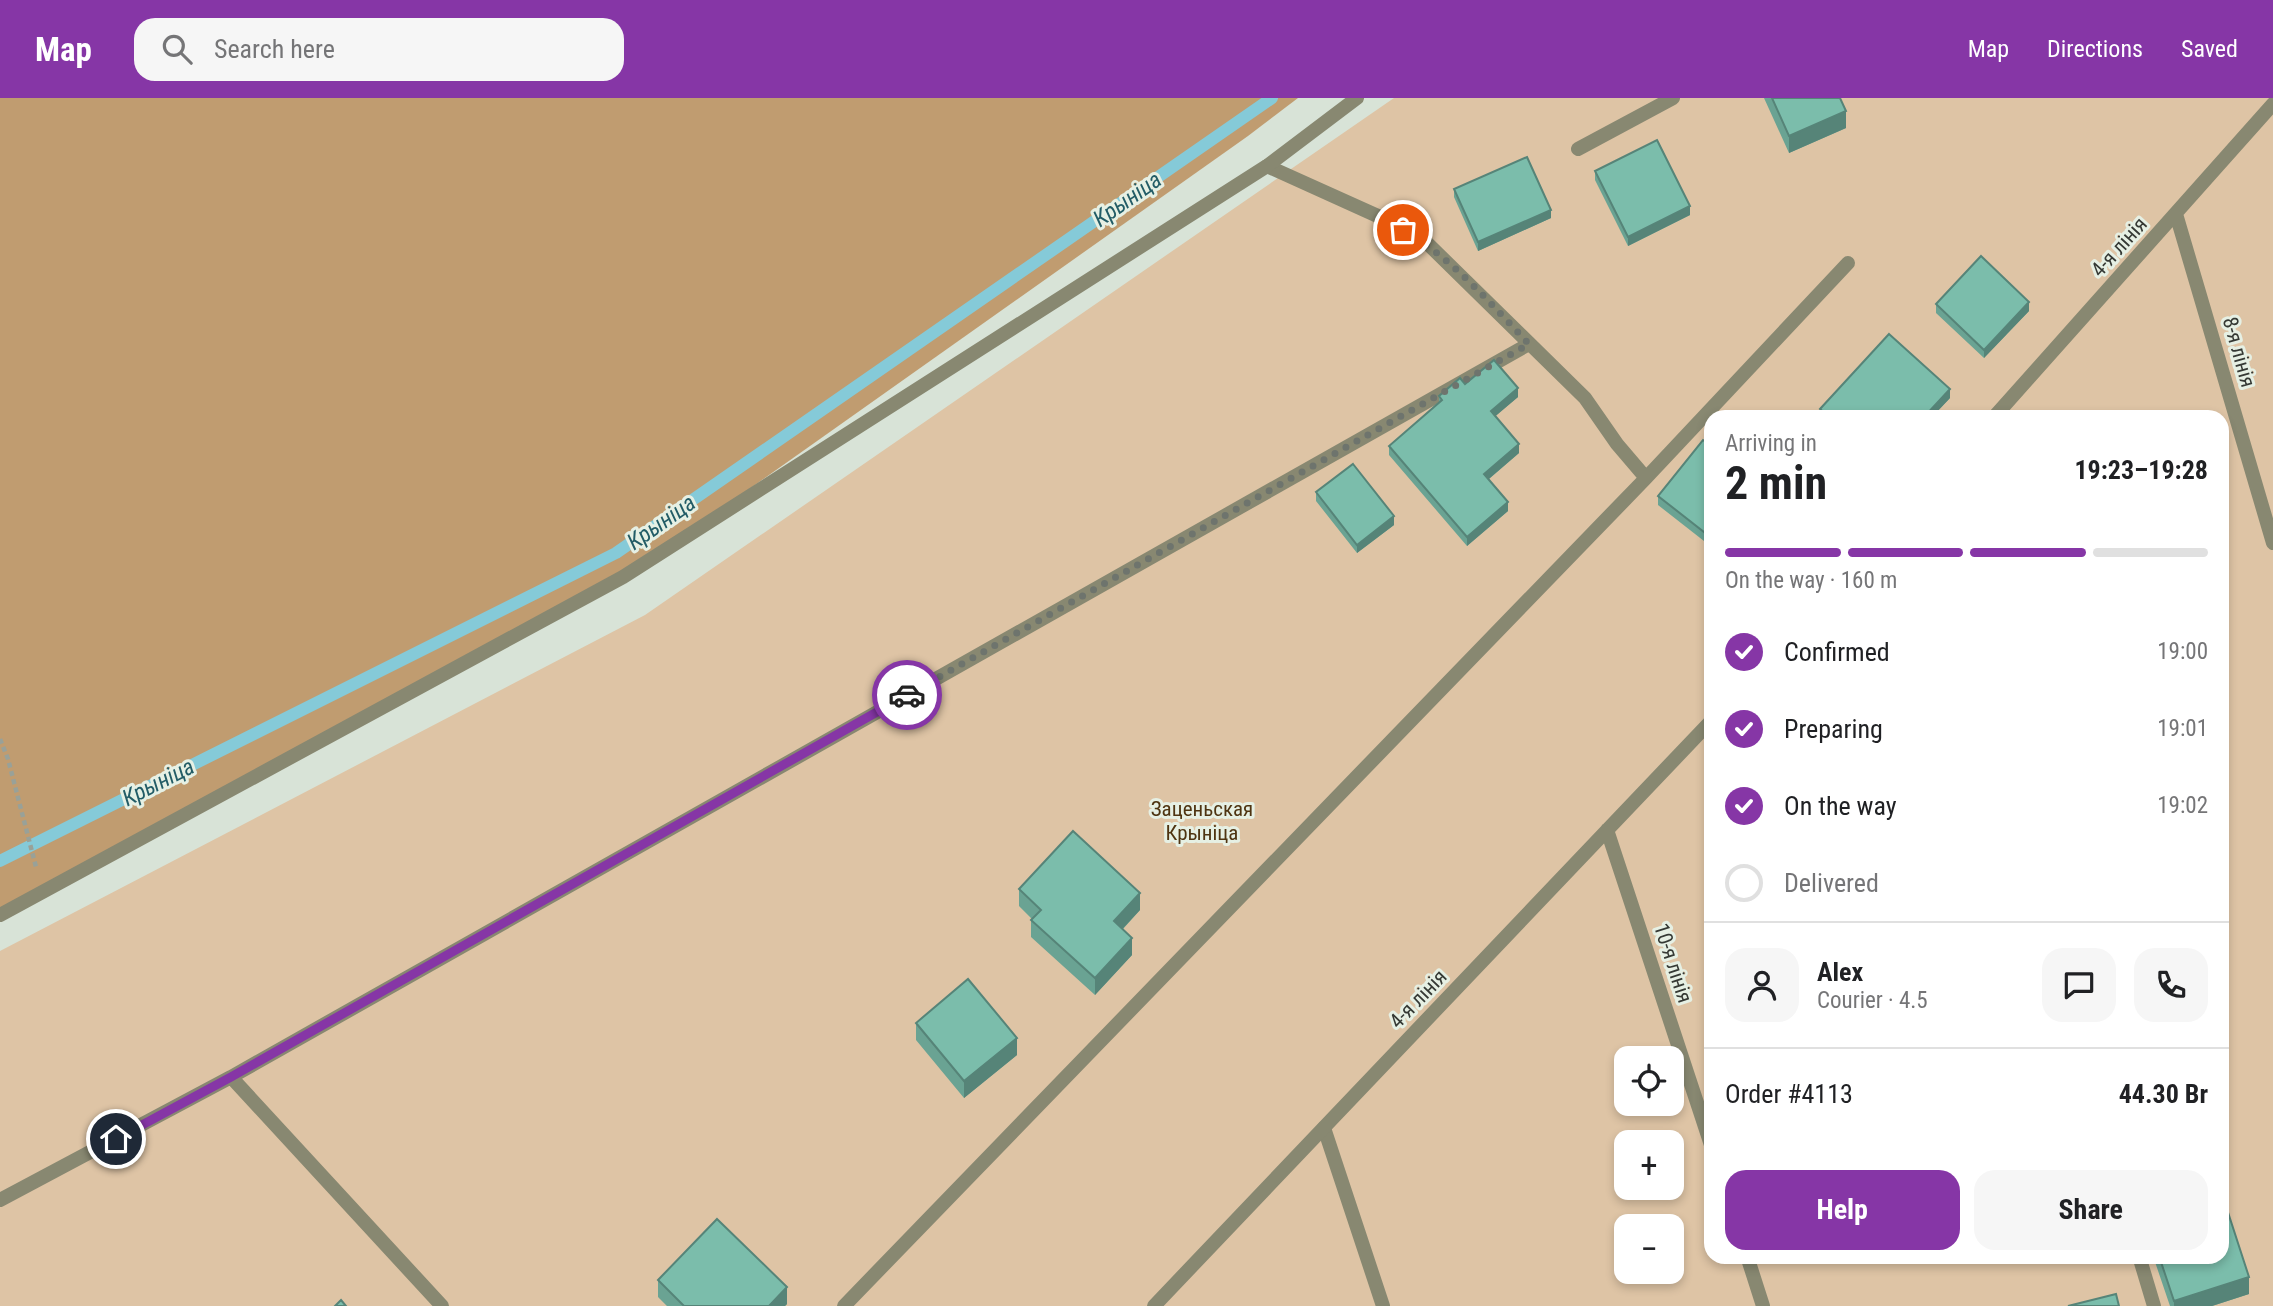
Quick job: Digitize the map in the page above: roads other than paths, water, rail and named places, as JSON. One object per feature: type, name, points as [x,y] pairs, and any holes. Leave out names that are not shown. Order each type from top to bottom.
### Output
[{"type":"street","points":[[0,915],[623,577],[1267,166],[1357,98]]},
{"type":"street","points":[[1578,149],[1673,98]]},
{"type":"street","name":"4-я лінія","points":[[2000,410],[2273,104]]},
{"type":"street","points":[[1267,166],[1380,217],[1427,243],[1585,398],[1617,444],[1646,478]]},
{"type":"street","name":"8-я лінія","points":[[2176,214],[2273,543]]},
{"type":"street","points":[[1710,410],[1848,263]]},
{"type":"street","points":[[0,1200],[231,1077],[1529,344]]},
{"type":"street","points":[[844,1306],[1704,416]]},
{"type":"street","name":"4-я лінія","points":[[1154,1306],[1704,728]]},
{"type":"street","name":"10-я лінія","points":[[1607,830],[1704,1125]]},
{"type":"street","points":[[231,1077],[442,1306]]},
{"type":"street","points":[[1324,1128],[1383,1306]]},
{"type":"street","points":[[1750,1264],[1763,1306]]},
{"type":"street","points":[[2141,1264],[2154,1306]]},
{"type":"waterway","name":"Крыніца","points":[[0,861],[616,553],[1272,98]]},
{"type":"park label","name":"Заценьская Крыніца","points":[[1202,821]]}]
